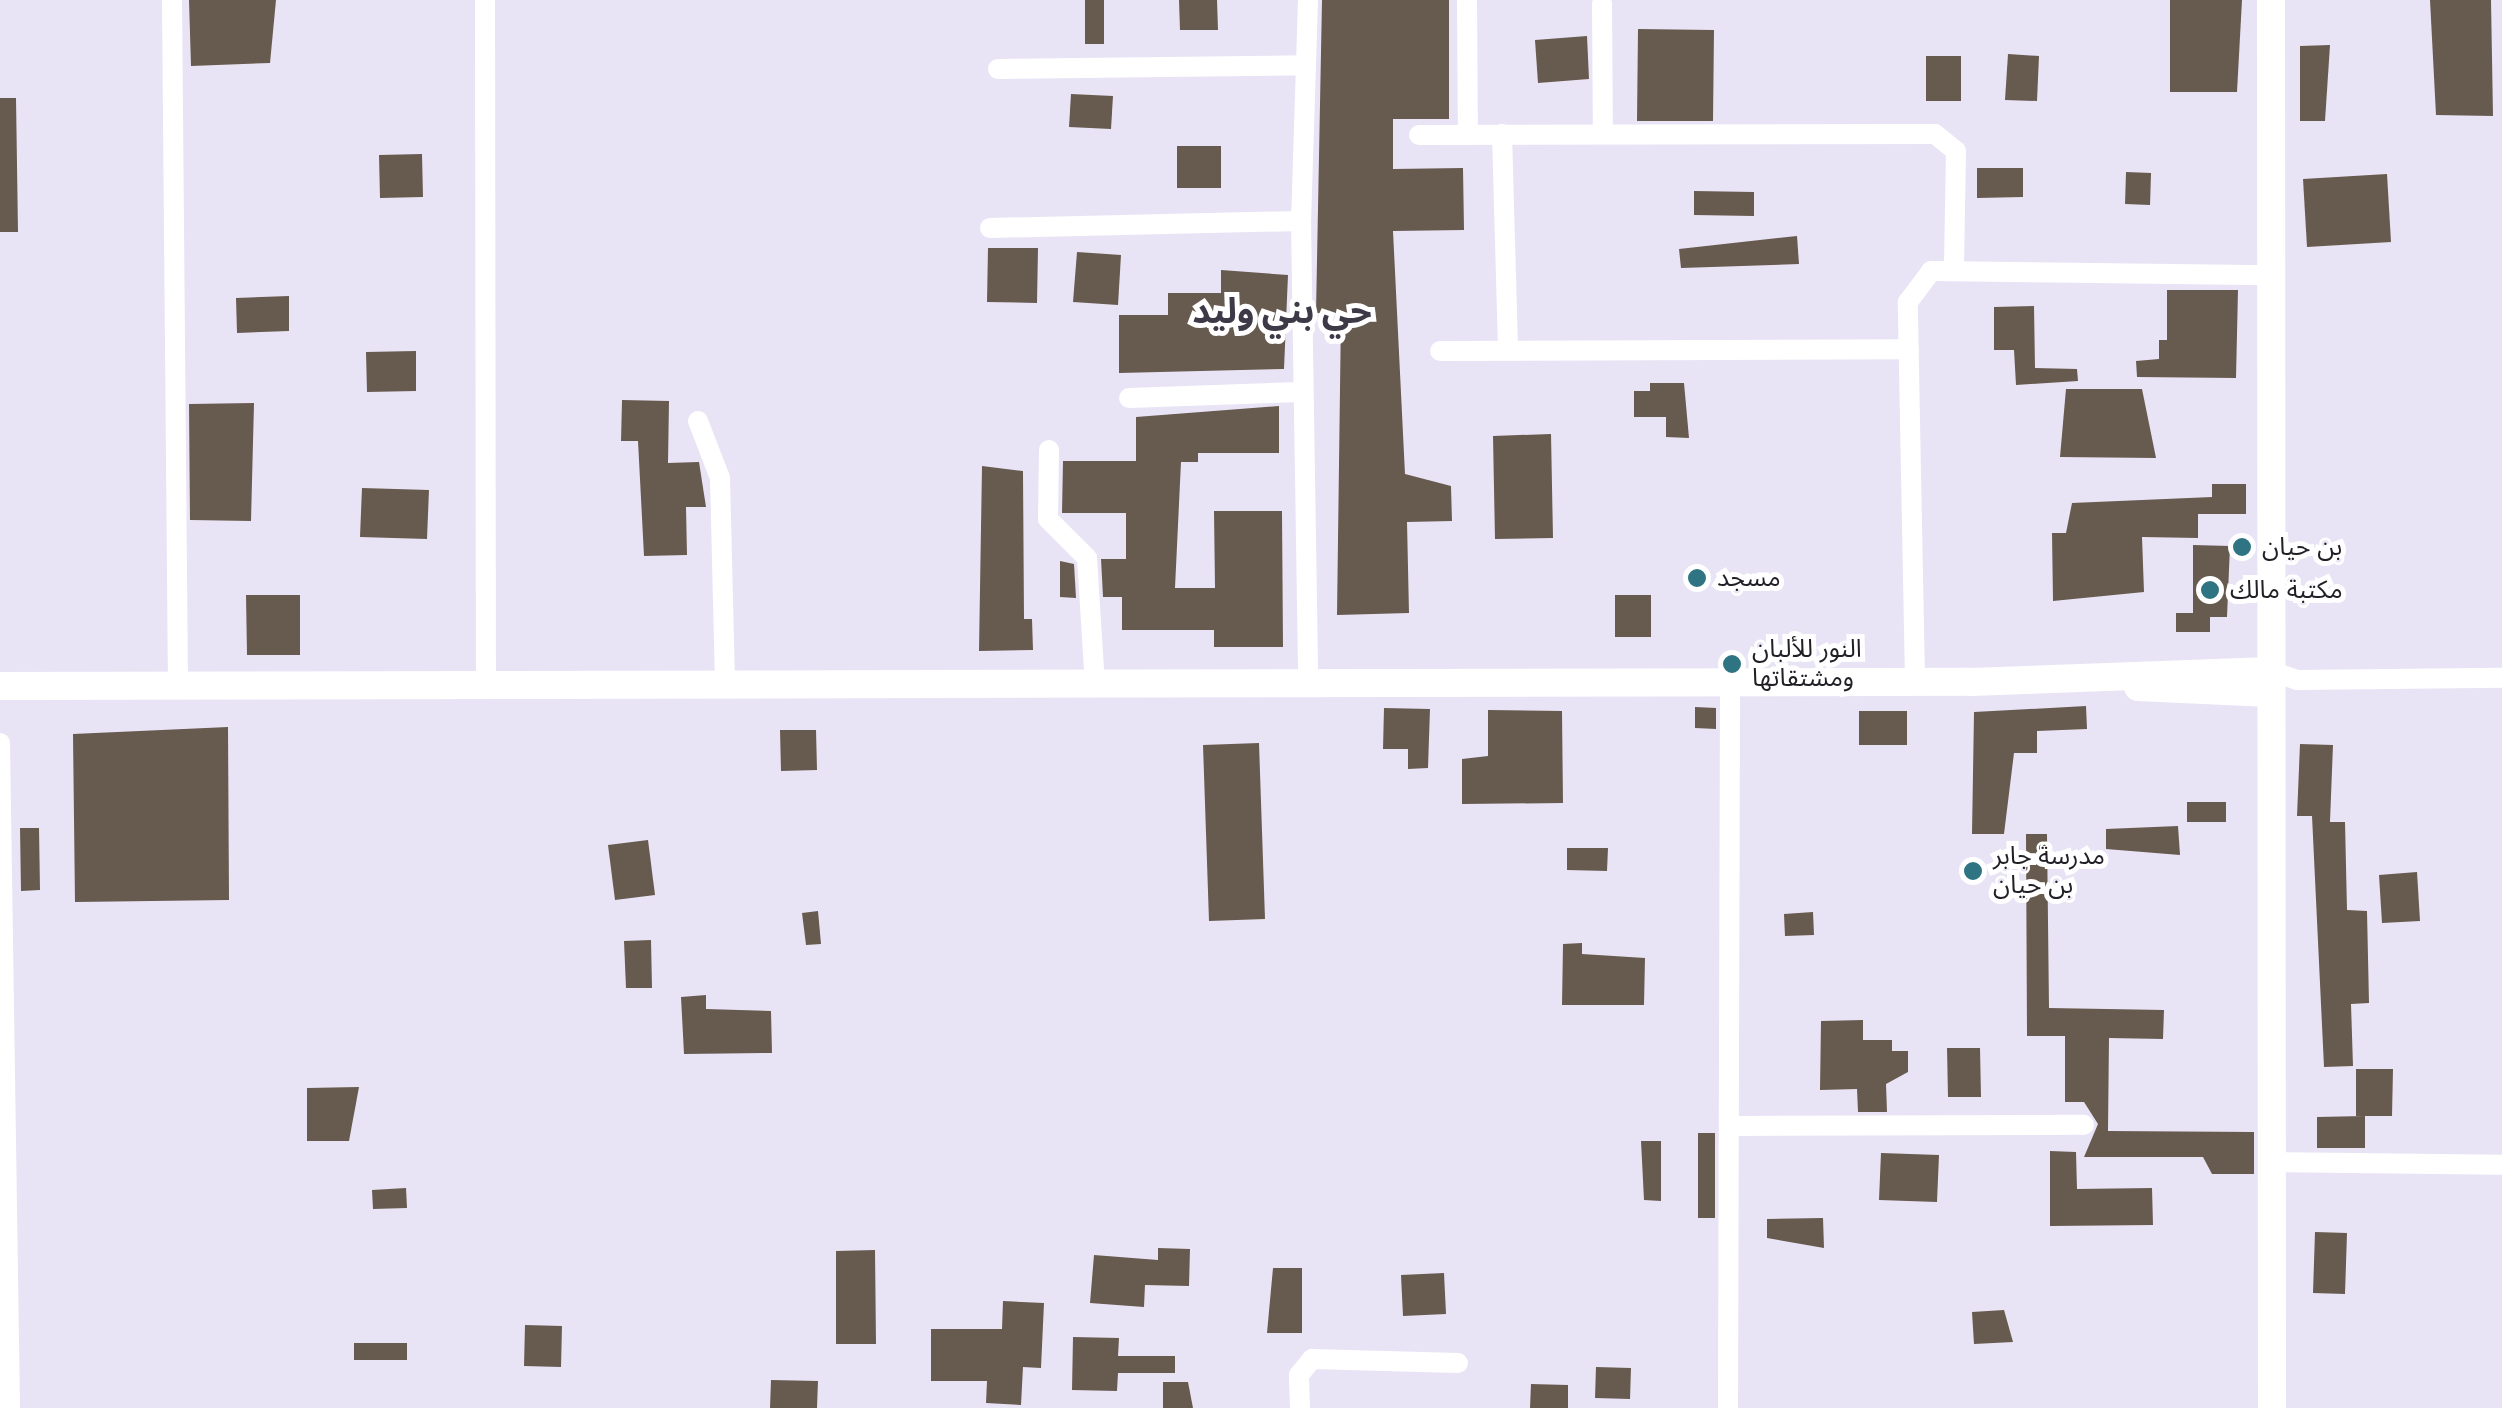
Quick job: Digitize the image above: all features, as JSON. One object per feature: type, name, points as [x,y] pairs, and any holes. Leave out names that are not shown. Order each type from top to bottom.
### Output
[{"type":"main road","points":[[2271,0],[2272,1408]]},
{"type":"main road","points":[[2208,681],[2270,622]]},
{"type":"main road","points":[[2208,681],[2270,726]]},
{"type":"main road","points":[[0,686],[2270,682]]},
{"type":"street","points":[[172,0],[178,687]]},
{"type":"street","points":[[485,0],[486,686]]},
{"type":"street","points":[[1308,0],[1301,221],[1308,683]]},
{"type":"street","points":[[1466,0],[1468,134]]},
{"type":"street","points":[[1602,4],[1603,134]]},
{"type":"street","points":[[998,70],[1305,65]]},
{"type":"street","points":[[1502,134],[1508,350]]},
{"type":"street","points":[[1419,135],[1935,134],[1956,152],[1954,271]]},
{"type":"street","points":[[990,228],[1301,221]]},
{"type":"street","points":[[1914,681],[1908,302],[1931,271],[2271,275]]},
{"type":"street","points":[[1440,350],[1909,349]]},
{"type":"street","points":[[1129,398],[1301,392]]},
{"type":"street","points":[[698,421],[720,478],[726,686]]},
{"type":"street","points":[[1049,450],[1048,519],[1087,558],[1095,686]]},
{"type":"street","points":[[2270,682],[2502,678]]},
{"type":"street","points":[[1728,1408],[1732,1126],[1730,683]]},
{"type":"street","points":[[0,743],[10,1408]]},
{"type":"street","points":[[1732,1126],[2084,1125]]},
{"type":"street","points":[[2272,1162],[2502,1165]]},
{"type":"street","points":[[1300,1408],[1299,1375],[1312,1359],[1458,1363]]},
{"type":"building","points":[[189,0],[276,0],[270,63],[191,66]]},
{"type":"building","points":[[1085,0],[1104,0],[1104,44],[1085,44]]},
{"type":"building","points":[[1179,0],[1217,0],[1218,30],[1180,30]]},
{"type":"building","points":[[1322,0],[1449,0],[1449,119],[1393,119],[1393,169],[1463,168],[1464,230],[1393,231],[1405,474],[1451,486],[1452,521],[1407,522],[1409,613],[1337,615],[1341,313],[1316,313]]},
{"type":"building","points":[[2170,0],[2242,0],[2237,92],[2170,92]]},
{"type":"building","points":[[2430,0],[2491,0],[2493,116],[2436,115]]},
{"type":"building","points":[[1638,29],[1714,30],[1713,121],[1637,121]]},
{"type":"building","points":[[1587,36],[1589,79],[1538,83],[1535,40]]},
{"type":"building","points":[[2330,45],[2325,121],[2300,121],[2300,46]]},
{"type":"building","points":[[2008,54],[2039,56],[2037,101],[2005,100]]},
{"type":"building","points":[[1926,56],[1961,56],[1961,101],[1926,101]]},
{"type":"building","points":[[1071,94],[1113,96],[1111,129],[1069,127]]},
{"type":"building","points":[[0,98],[16,98],[18,232],[0,232]]},
{"type":"building","points":[[1177,146],[1221,146],[1221,188],[1177,188]]},
{"type":"building","points":[[422,154],[423,197],[380,198],[379,155]]},
{"type":"building","points":[[1977,168],[2023,168],[2023,197],[1977,198]]},
{"type":"building","points":[[2126,172],[2151,173],[2150,205],[2125,204]]},
{"type":"building","points":[[2387,174],[2391,242],[2307,247],[2303,179]]},
{"type":"building","points":[[1694,191],[1754,192],[1754,216],[1694,215]]},
{"type":"building","points":[[1797,236],[1799,264],[1681,268],[1679,249]]},
{"type":"building","points":[[988,248],[1038,248],[1037,303],[987,302]]},
{"type":"building","points":[[1077,252],[1121,255],[1118,305],[1073,302]]},
{"type":"building","points":[[1221,270],[1288,275],[1284,369],[1119,373],[1119,315],[1168,315],[1168,293],[1221,293]]},
{"type":"building","points":[[2167,290],[2238,290],[2236,378],[2137,377],[2136,361],[2159,359],[2159,340],[2167,340]]},
{"type":"building","points":[[289,296],[289,331],[237,333],[236,298]]},
{"type":"building","points":[[2034,306],[2035,368],[2077,369],[2078,381],[2016,385],[2014,350],[1994,350],[1994,307]]},
{"type":"building","points":[[416,351],[416,391],[367,392],[366,352]]},
{"type":"building","points":[[1650,383],[1684,383],[1689,438],[1666,437],[1666,417],[1634,417],[1634,391],[1650,391]]},
{"type":"building","points":[[2066,389],[2142,389],[2156,458],[2060,457]]},
{"type":"building","points":[[622,400],[669,401],[668,463],[699,462],[706,507],[686,507],[687,555],[644,556],[638,441],[621,441]]},
{"type":"building","points":[[254,403],[251,521],[190,520],[189,404]]},
{"type":"building","points":[[1279,406],[1279,453],[1198,453],[1198,462],[1181,462],[1175,588],[1215,588],[1214,511],[1282,511],[1283,647],[1214,647],[1214,630],[1122,630],[1122,597],[1103,597],[1101,559],[1126,559],[1126,513],[1062,513],[1063,461],[1136,461],[1136,417]]},
{"type":"building","points":[[1551,434],[1553,538],[1495,539],[1493,436]]},
{"type":"building","points":[[982,466],[1023,471],[1024,619],[1032,619],[1033,650],[979,651]]},
{"type":"building","points":[[2212,484],[2246,484],[2246,514],[2198,514],[2198,538],[2142,537],[2144,592],[2053,601],[2052,533],[2066,533],[2072,503],[2212,497]]},
{"type":"building","points":[[362,488],[429,490],[427,539],[360,537]]},
{"type":"building","name":"مكتبة مالك","points":[[2193,545],[2230,546],[2227,617],[2210,617],[2210,632],[2176,632],[2176,613],[2193,613]]},
{"type":"building","points":[[1060,561],[1074,564],[1076,598],[1060,597]]},
{"type":"building","points":[[246,595],[300,595],[300,655],[247,655]]},
{"type":"building","points":[[1615,595],[1651,595],[1651,637],[1615,637]]},
{"type":"building","points":[[2086,706],[2087,729],[2037,731],[2037,753],[2014,753],[2004,834],[1972,834],[1974,712]]},
{"type":"building","points":[[1695,707],[1716,708],[1716,729],[1695,728]]},
{"type":"building","points":[[1384,708],[1430,709],[1428,768],[1408,769],[1408,749],[1383,749]]},
{"type":"building","points":[[1488,710],[1562,711],[1563,803],[1462,804],[1462,759],[1488,756]]},
{"type":"building","points":[[1859,711],[1907,711],[1907,745],[1859,745]]},
{"type":"building","points":[[228,727],[229,900],[75,902],[73,734]]},
{"type":"building","points":[[780,730],[816,730],[817,770],[781,771]]},
{"type":"building","points":[[1259,743],[1265,919],[1209,921],[1203,745]]},
{"type":"building","points":[[2300,744],[2333,745],[2330,822],[2345,822],[2347,910],[2367,911],[2369,1003],[2351,1004],[2353,1066],[2324,1067],[2312,816],[2297,816]]},
{"type":"building","points":[[2187,802],[2226,802],[2226,822],[2187,822]]},
{"type":"building","points":[[2178,826],[2180,855],[2106,849],[2106,829]]},
{"type":"building","points":[[20,828],[39,828],[40,890],[21,891]]},
{"type":"building","points":[[2026,834],[2047,834],[2049,1008],[2164,1010],[2163,1039],[2109,1038],[2108,1131],[2254,1132],[2254,1174],[2212,1174],[2203,1157],[2084,1157],[2098,1124],[2084,1102],[2065,1102],[2065,1036],[2027,1036]]},
{"type":"building","points":[[648,840],[655,895],[615,900],[608,845]]},
{"type":"building","points":[[1567,848],[1608,848],[1607,871],[1567,870]]},
{"type":"building","points":[[2417,872],[2420,921],[2382,923],[2379,875]]},
{"type":"building","points":[[818,911],[821,944],[806,945],[802,913]]},
{"type":"building","points":[[1813,912],[1814,935],[1785,936],[1784,914]]},
{"type":"building","points":[[651,940],[652,988],[626,988],[624,941]]},
{"type":"building","points":[[1582,943],[1582,954],[1645,958],[1644,1005],[1562,1005],[1563,944]]},
{"type":"building","points":[[706,995],[706,1009],[771,1011],[772,1053],[684,1054],[681,997]]},
{"type":"building","points":[[1863,1020],[1863,1040],[1892,1040],[1892,1051],[1908,1051],[1908,1072],[1886,1084],[1887,1112],[1858,1112],[1857,1089],[1820,1090],[1821,1021]]},
{"type":"building","points":[[1947,1048],[1980,1048],[1981,1097],[1948,1097]]},
{"type":"building","points":[[2356,1069],[2393,1069],[2392,1116],[2356,1116]]},
{"type":"building","points":[[359,1087],[349,1141],[307,1141],[307,1088]]},
{"type":"building","points":[[2365,1116],[2365,1148],[2317,1148],[2317,1117]]},
{"type":"building","points":[[1698,1133],[1715,1133],[1715,1218],[1698,1218]]},
{"type":"building","points":[[1641,1141],[1661,1141],[1661,1201],[1644,1200]]},
{"type":"building","points":[[2050,1151],[2076,1152],[2077,1189],[2152,1188],[2153,1225],[2050,1226]]},
{"type":"building","points":[[1881,1153],[1939,1155],[1937,1202],[1879,1200]]},
{"type":"building","points":[[406,1188],[407,1208],[373,1209],[372,1190]]},
{"type":"building","points":[[1823,1218],[1824,1248],[1767,1238],[1767,1219]]},
{"type":"building","points":[[2315,1232],[2347,1233],[2345,1294],[2313,1293]]},
{"type":"building","points":[[1158,1248],[1190,1249],[1189,1286],[1145,1285],[1144,1307],[1090,1303],[1094,1255],[1158,1260]]},
{"type":"building","points":[[875,1250],[876,1344],[836,1344],[836,1251]]},
{"type":"building","points":[[1273,1268],[1302,1268],[1302,1333],[1267,1333]]},
{"type":"building","points":[[1444,1273],[1446,1314],[1403,1316],[1401,1275]]},
{"type":"building","points":[[1003,1301],[1044,1303],[1041,1368],[1023,1367],[1021,1405],[986,1403],[987,1381],[931,1381],[931,1329],[1002,1329]]},
{"type":"building","points":[[2004,1310],[2013,1342],[1974,1344],[1972,1312]]},
{"type":"building","points":[[525,1325],[562,1326],[561,1367],[524,1366]]},
{"type":"building","points":[[1073,1337],[1119,1338],[1118,1356],[1175,1356],[1175,1373],[1118,1373],[1117,1391],[1072,1390]]},
{"type":"building","points":[[354,1343],[407,1343],[407,1360],[354,1360]]},
{"type":"building","points":[[1596,1367],[1631,1368],[1630,1399],[1595,1398]]},
{"type":"building","points":[[771,1380],[818,1381],[817,1408],[770,1408]]},
{"type":"building","points":[[1163,1382],[1188,1382],[1193,1408],[1163,1408]]},
{"type":"building","points":[[1531,1384],[1568,1385],[1568,1408],[1530,1408]]},
{"type":"place","name":"بن حيان","points":[[2242,547]]},
{"type":"place","name":"مسجد","points":[[1697,578]]},
{"type":"place","name":"مكتبة مالك","points":[[2210,590]]},
{"type":"place","name":"النور للألبان ومشتقاتها","points":[[1732,664]]},
{"type":"place","name":"مدرسة جابر بن حيان","points":[[1973,871]]},
{"type":"district","name":"حي بني وليد","points":[[1282,311]]}]
